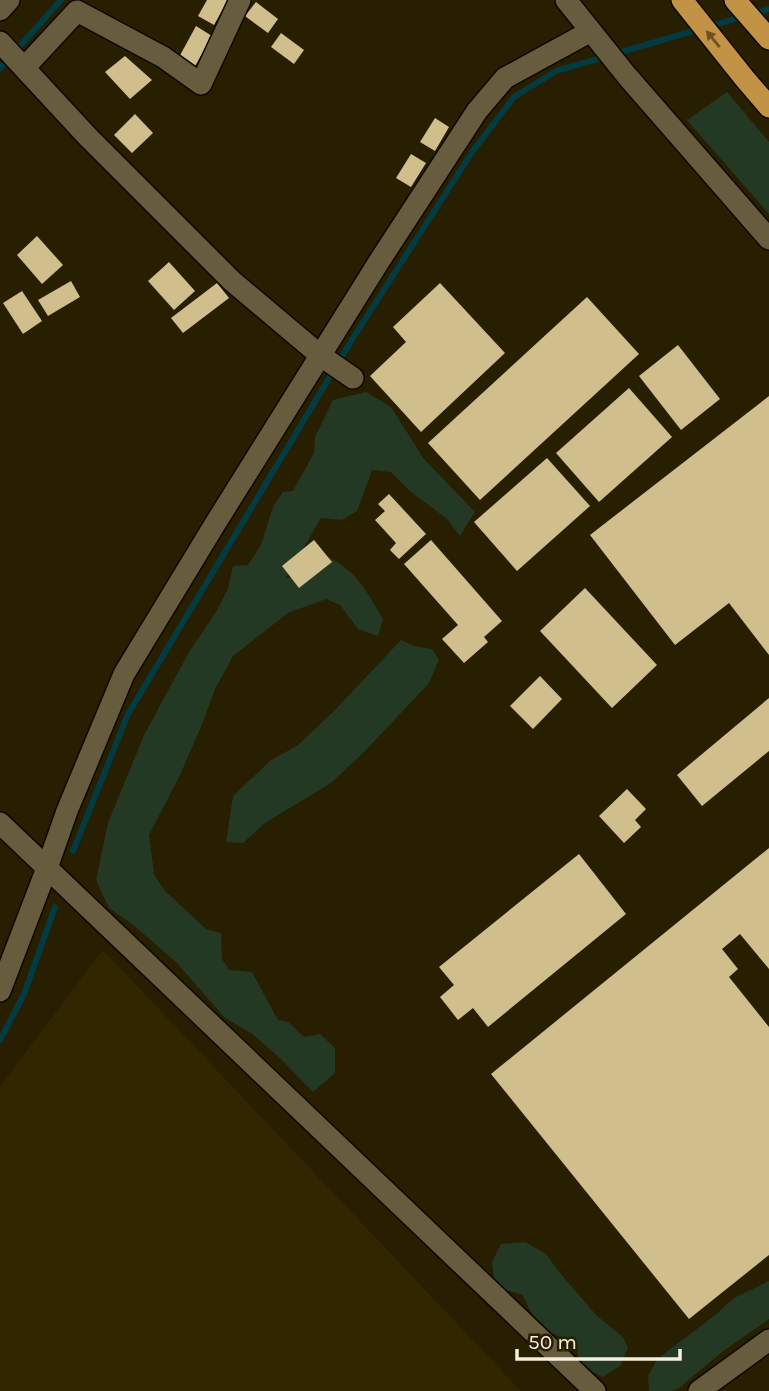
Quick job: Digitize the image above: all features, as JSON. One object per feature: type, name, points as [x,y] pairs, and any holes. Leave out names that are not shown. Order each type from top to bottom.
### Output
[{"type":"highway","points":[[682,0],[769,107]]},
{"type":"highway","points":[[735,0],[769,39]]},
{"type":"street","points":[[0,10],[9,0]]},
{"type":"street","points":[[22,65],[80,6],[163,57],[201,84],[240,0]]},
{"type":"street","points":[[566,0],[619,66],[769,239]]},
{"type":"street","points":[[0,991],[66,811],[124,674],[477,110],[505,78],[596,36]]},
{"type":"street","points":[[1,43],[88,137],[232,281],[322,357],[350,376]]},
{"type":"street","points":[[0,822],[594,1391]]},
{"type":"street","points":[[699,1391],[769,1340]]},
{"type":"shaded area","points":[[103,950],[521,1391],[0,1391],[0,1087]]},
{"type":"green space","points":[[727,92],[769,142],[769,214],[687,120]]},
{"type":"green space","points":[[366,392],[391,407],[424,459],[475,512],[460,536],[446,518],[411,492],[391,472],[372,470],[357,511],[342,520],[321,518],[286,578],[309,577],[328,557],[339,563],[355,576],[383,619],[378,636],[358,629],[340,605],[326,599],[288,613],[233,656],[215,689],[180,775],[149,835],[154,874],[164,890],[206,929],[221,933],[222,959],[229,970],[252,972],[278,1020],[288,1022],[304,1037],[320,1034],[335,1048],[335,1073],[313,1092],[251,1033],[225,1018],[177,963],[109,908],[96,880],[108,823],[144,735],[189,652],[216,612],[228,589],[233,566],[248,565],[261,545],[273,507],[283,492],[293,491],[314,453],[315,437],[333,400]]},
{"type":"green space","points":[[401,640],[414,646],[432,649],[439,660],[429,683],[331,783],[265,823],[243,843],[226,842],[233,796],[270,761],[298,745]]},
{"type":"green space","points":[[525,1242],[546,1254],[597,1316],[623,1337],[628,1348],[621,1365],[603,1377],[584,1368],[572,1341],[541,1326],[523,1295],[506,1290],[494,1278],[492,1262],[501,1244]]},
{"type":"green space","points":[[769,1281],[769,1319],[722,1352],[679,1388],[671,1391],[649,1391],[648,1376],[657,1359],[734,1298]]},
{"type":"building","points":[[207,0],[228,0],[214,25],[198,16]]},
{"type":"building","points":[[256,2],[278,19],[268,33],[245,16]]},
{"type":"building","points":[[196,26],[212,36],[194,68],[178,59]]},
{"type":"building","points":[[281,33],[304,50],[294,64],[271,47]]},
{"type":"building","points":[[125,56],[152,80],[130,99],[105,72]]},
{"type":"building","points":[[135,114],[153,133],[132,153],[114,135]]},
{"type":"building","points":[[435,118],[449,127],[435,151],[420,142]]},
{"type":"building","points":[[411,154],[426,163],[411,187],[396,178]]},
{"type":"building","points":[[37,236],[63,265],[42,284],[17,255]]},
{"type":"building","points":[[169,262],[195,291],[174,310],[148,281]]},
{"type":"building","points":[[71,281],[80,297],[48,316],[38,300]]},
{"type":"building","points":[[217,283],[229,298],[183,333],[171,318]]},
{"type":"building","points":[[440,283],[505,353],[421,432],[370,376],[406,342],[393,327]]},
{"type":"building","points":[[22,291],[42,321],[23,334],[3,303]]},
{"type":"building","points":[[587,297],[639,354],[480,500],[428,443]]},
{"type":"building","points":[[678,345],[720,399],[681,430],[639,376]]},
{"type":"building","points":[[629,388],[672,437],[599,502],[556,453]]},
{"type":"building","points":[[769,396],[769,655],[729,603],[675,645],[590,535]]},
{"type":"building","points":[[547,458],[590,506],[517,571],[474,522]]},
{"type":"building","points":[[389,494],[426,534],[399,559],[390,550],[396,543],[375,520],[385,511],[378,504]]},
{"type":"building","points":[[314,540],[332,562],[299,588],[282,566]]},
{"type":"building","points":[[431,540],[502,621],[484,637],[488,642],[464,663],[442,639],[458,625],[404,564]]},
{"type":"building","points":[[585,588],[657,665],[612,708],[540,631]]},
{"type":"building","points":[[540,676],[562,699],[533,729],[510,706]]},
{"type":"building","points":[[769,698],[769,751],[702,806],[677,775]]},
{"type":"building","points":[[627,789],[646,809],[635,820],[641,827],[624,843],[599,816]]},
{"type":"building","points":[[769,848],[769,969],[740,934],[722,949],[738,969],[729,977],[769,1027],[769,1255],[689,1319],[491,1074]]},
{"type":"building","points":[[579,854],[626,914],[488,1027],[473,1008],[458,1020],[440,997],[454,985],[439,967]]},
{"type":"waterway","points":[[0,68],[61,0]]},
{"type":"waterway","points":[[73,851],[128,714],[353,338],[472,152],[514,97],[556,71],[769,9]]},
{"type":"waterway","points":[[0,1040],[24,994],[55,907]]}]
